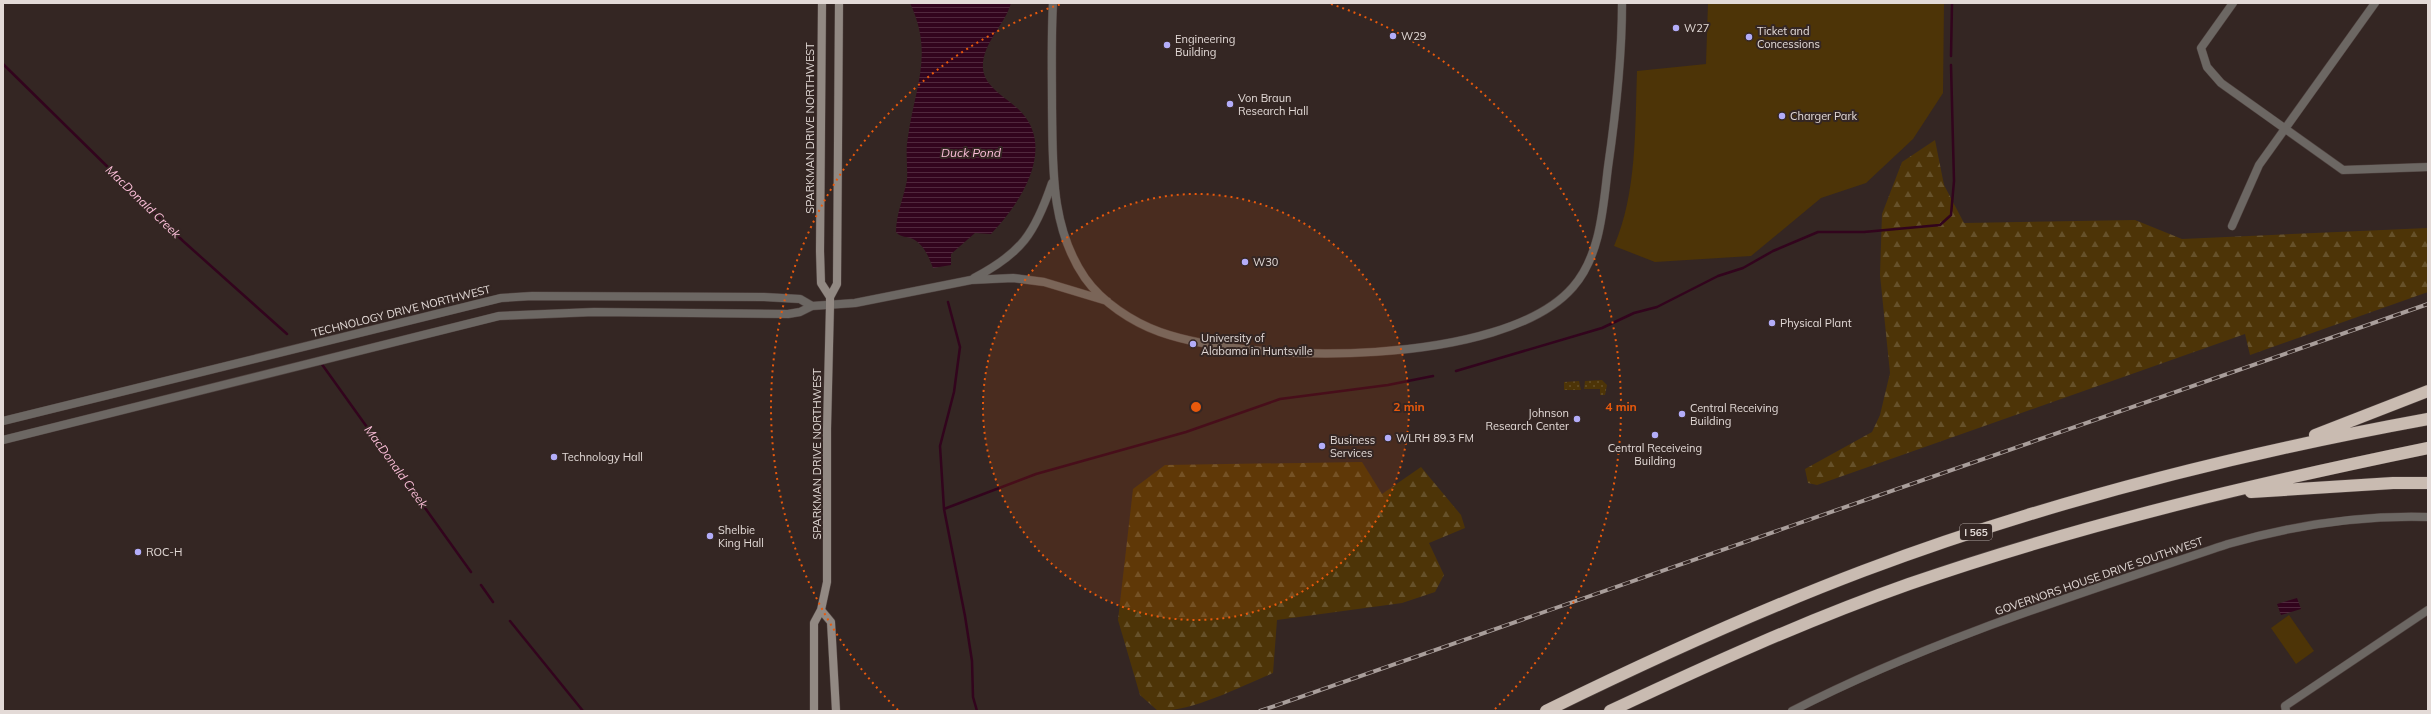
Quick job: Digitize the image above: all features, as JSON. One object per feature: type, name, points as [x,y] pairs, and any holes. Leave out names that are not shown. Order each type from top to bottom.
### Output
[{"type":"highway","points":[[2284,448],[2428,391]]},
{"type":"highway","name":"I 565","points":[[1546,711],[1729,625],[1901,558],[2090,496],[2220,461],[2428,419]]},
{"type":"highway","points":[[1610,711],[1738,652],[1908,585],[2082,529],[2279,479],[2428,448]]},
{"type":"highway","points":[[2219,494],[2393,483],[2428,483]]},
{"type":"main road","name":"SPARKMAN DRIVE NORTHWEST","points":[[822,3],[820,251],[821,283],[830,301]]},
{"type":"main road","name":"SPARKMAN DRIVE NORTHWEST","points":[[814,711],[814,623],[821,610],[827,582],[827,429],[830,301],[837,284],[839,3]]},
{"type":"main road","points":[[821,610],[831,622],[836,711]]},
{"type":"street","points":[[1054,3],[1053,180],[1061,228],[1069,249],[1086,280],[1107,301],[1132,319],[1158,332],[1227,348],[1286,354],[1341,354],[1442,344],[1485,334],[1510,326],[1549,308],[1573,288],[1586,268],[1601,220],[1622,61],[1622,3]]},
{"type":"street","points":[[2233,3],[2200,48],[2207,67],[2221,83],[2343,170],[2428,167]]},
{"type":"street","points":[[2232,226],[2259,165],[2375,3]]},
{"type":"street","points":[[972,280],[998,266],[1014,253],[1028,237],[1041,216],[1053,180]]},
{"type":"street","name":"TECHNOLOGY DRIVE NORTHWEST","points":[[3,440],[499,316],[594,312],[788,314],[800,312],[812,306],[830,301],[855,303],[972,280],[1013,278],[1044,282],[1107,301]]},
{"type":"street","name":"TECHNOLOGY DRIVE NORTHWEST","points":[[3,421],[501,298],[532,296],[800,298],[812,306]]},
{"type":"street","name":"GOVERNORS HOUSE DRIVE SOUTHWEST","points":[[1792,711],[1875,670],[1952,638],[2228,544],[2270,532],[2320,523],[2377,517],[2428,517]]},
{"type":"street","points":[[2286,711],[2285,706],[2428,610]]},
{"type":"green space","name":"Charger Park","points":[[1708,3],[1944,3],[1943,93],[1913,139],[1866,183],[1821,198],[1751,256],[1655,262],[1614,246],[1622,226],[1631,183],[1635,138],[1637,71],[1706,64]]},
{"type":"green space","points":[[1935,140],[1944,185],[1964,223],[2135,220],[2182,239],[2428,228],[2428,292],[2250,355],[2245,334],[1817,485],[1808,483],[1805,469],[1872,432],[1880,415],[1890,373],[1880,275],[1882,214],[1902,162]]},
{"type":"green space","points":[[1602,380],[1607,385],[1605,395],[1600,395],[1600,389],[1584,389],[1585,381]]},
{"type":"green space","points":[[1579,381],[1581,390],[1564,390],[1564,382]]},
{"type":"green space","points":[[1362,462],[1382,494],[1421,467],[1461,515],[1465,528],[1429,543],[1444,575],[1435,592],[1402,603],[1277,620],[1273,673],[1201,703],[1172,710],[1158,711],[1140,695],[1118,620],[1133,489],[1165,465]]},
{"type":"green space","points":[[2289,615],[2314,651],[2296,664],[2271,628]]},
{"type":"water","name":"Duck Pond","points":[[910,3],[1011,3],[1004,19],[989,43],[983,60],[983,69],[988,82],[993,88],[1022,113],[1032,128],[1035,144],[1034,161],[1029,177],[1022,193],[1012,209],[991,234],[975,233],[951,254],[951,265],[933,268],[928,256],[917,242],[896,232],[897,219],[907,180],[907,143],[921,70],[922,54],[921,38],[917,21]]},
{"type":"water","points":[[2297,598],[2301,609],[2281,615],[2277,604]]},
{"type":"waterway","points":[[1951,56],[1952,3]]},
{"type":"waterway","name":"MacDonald Creek","points":[[3,64],[183,241],[287,334]]},
{"type":"waterway","points":[[1456,371],[1602,328],[1634,313],[1657,307],[1718,276],[1743,268],[1773,251],[1818,232],[1864,232],[1940,225],[1951,215],[1954,181],[1951,65]]},
{"type":"waterway","points":[[948,302],[960,347],[954,392],[940,446],[944,509],[965,616],[972,661],[973,697],[977,711]]},
{"type":"waterway","name":"MacDonald Creek","points":[[321,363],[471,572]]},
{"type":"waterway","points":[[944,509],[1036,474],[1186,432],[1280,399],[1388,385],[1433,376]]},
{"type":"waterway","points":[[481,585],[493,602]]},
{"type":"waterway","name":"MacDonald Creek","points":[[510,621],[583,711]]},
{"type":"railway","points":[[1260,711],[2428,304]]},
{"type":"place","name":"W27","points":[[1676,28]]},
{"type":"place","name":"W29","points":[[1393,36]]},
{"type":"place","name":"Ticket and Concessions","points":[[1749,37]]},
{"type":"place","name":"Engineering Building","points":[[1167,45]]},
{"type":"place","name":"Von Braun Research Hall","points":[[1230,104]]},
{"type":"place","name":"Charger Park","points":[[1782,116]]},
{"type":"place","name":"W30","points":[[1245,262]]},
{"type":"place","name":"Physical Plant","points":[[1772,323]]},
{"type":"place","name":"University of Alabama in Huntsville","points":[[1193,344]]},
{"type":"place","name":"Central Receiving Building","points":[[1682,414]]},
{"type":"place","name":"Johnson Research Center","points":[[1577,419]]},
{"type":"place","name":"Central Receiveing Building","points":[[1655,435]]},
{"type":"place","name":"WLRH 89.3 FM","points":[[1388,438]]},
{"type":"place","name":"Business Services","points":[[1322,446]]},
{"type":"place","name":"Technology Hall","points":[[554,457]]},
{"type":"place","name":"Shelbie King Hall","points":[[710,536]]},
{"type":"place","name":"ROC-H","points":[[138,552]]}]
